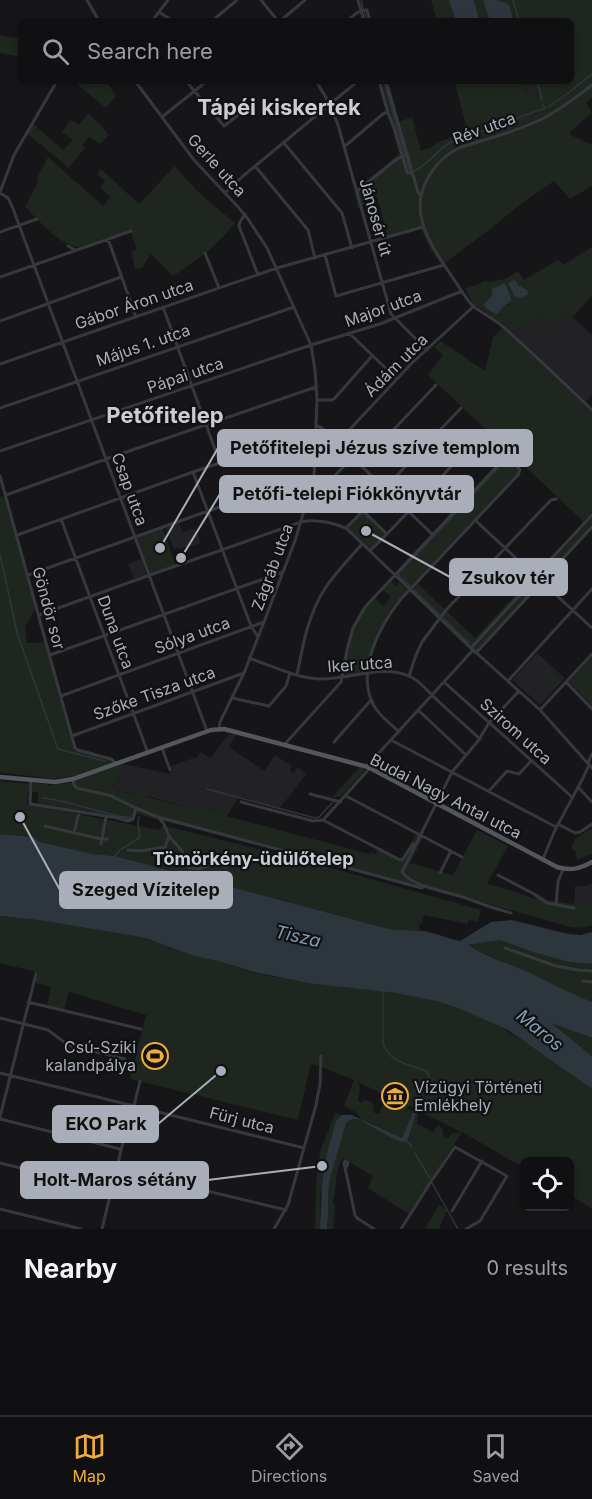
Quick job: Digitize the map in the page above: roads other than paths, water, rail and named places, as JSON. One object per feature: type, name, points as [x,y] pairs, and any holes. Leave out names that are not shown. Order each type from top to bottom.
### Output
[{"type":"main road","name":"Budai Nagy Antal utca","points":[[217,729],[368,767],[563,868]]},
{"type":"main road","points":[[0,777],[55,782],[73,779],[217,729]]},
{"type":"main road","points":[[563,868],[575,869],[592,862]]},
{"type":"street","points":[[87,0],[97,18]]},
{"type":"street","points":[[154,18],[168,0]]},
{"type":"street","points":[[216,18],[237,0]]},
{"type":"street","points":[[261,0],[276,18]]},
{"type":"street","points":[[283,18],[305,0]]},
{"type":"street","points":[[358,0],[363,18]]},
{"type":"street","points":[[361,9],[367,10],[369,18]]},
{"type":"street","points":[[350,18],[361,9]]},
{"type":"street","points":[[159,12],[168,18]]},
{"type":"street","points":[[0,192],[14,155],[55,84]]},
{"type":"street","name":"Gerle utca","points":[[137,84],[194,160],[245,214],[277,268]]},
{"type":"street","points":[[188,84],[224,126],[241,113]]},
{"type":"street","points":[[162,117],[203,84]]},
{"type":"street","name":"Jánosér út","points":[[318,84],[330,104],[344,147],[391,314],[427,350]]},
{"type":"street","points":[[225,193],[354,84]]},
{"type":"street","points":[[380,84],[407,172],[413,174]]},
{"type":"street","points":[[387,84],[420,195],[419,207],[423,227],[435,250],[474,306],[501,325],[592,410]]},
{"type":"street","name":"Rév utca","points":[[420,195],[434,167],[451,152],[521,128],[561,108],[592,85]]},
{"type":"street","points":[[344,147],[388,112]]},
{"type":"street","points":[[284,143],[342,213],[352,248]]},
{"type":"street","points":[[357,191],[403,156]]},
{"type":"street","points":[[255,166],[308,230],[315,258]]},
{"type":"street","name":"Csap utca","points":[[0,192],[9,200],[34,264],[207,731]]},
{"type":"street","points":[[245,214],[239,226],[258,275]]},
{"type":"street","points":[[0,232],[36,219]]},
{"type":"street","name":"Gábor Áron utca","points":[[0,364],[277,268],[423,227]]},
{"type":"street","points":[[0,277],[131,231]]},
{"type":"street","points":[[107,239],[136,317]]},
{"type":"street","points":[[68,246],[75,250]]},
{"type":"street","points":[[206,253],[219,288]]},
{"type":"street","points":[[325,255],[336,296],[445,265]]},
{"type":"street","name":"Zágráb utca","points":[[217,729],[244,673],[264,622],[301,522],[314,476],[317,400],[311,345],[277,268]]},
{"type":"street","points":[[0,321],[121,277]]},
{"type":"street","name":"Major utca","points":[[311,345],[380,324],[462,291]]},
{"type":"street","name":"Ádám utca","points":[[337,443],[397,379],[474,306]]},
{"type":"street","name":"Május 1. utca","points":[[0,408],[294,307]]},
{"type":"street","points":[[163,308],[220,463]]},
{"type":"street","points":[[350,333],[397,379]]},
{"type":"street","name":"Pápai utca","points":[[0,451],[311,345]]},
{"type":"street","points":[[317,400],[334,399],[372,356]]},
{"type":"street","points":[[360,465],[436,385]]},
{"type":"street","points":[[6,495],[316,387]]},
{"type":"street","points":[[346,528],[461,408]]},
{"type":"street","points":[[17,535],[316,428],[321,428],[433,534]]},
{"type":"street","points":[[370,551],[485,431]]},
{"type":"street","points":[[307,498],[322,489],[352,458]]},
{"type":"street","points":[[284,745],[341,682],[349,642],[357,620],[373,597],[501,462],[510,459],[520,470],[518,475],[409,590],[393,609],[379,632],[367,673],[371,700],[379,712],[399,732]]},
{"type":"street","points":[[193,472],[251,626],[258,637]]},
{"type":"street","name":"Göndör sor","points":[[0,476],[75,748],[111,759],[116,764]]},
{"type":"street","points":[[28,575],[208,510],[314,476]]},
{"type":"street","points":[[346,499],[387,534]]},
{"type":"street","points":[[409,676],[422,642],[440,618],[551,500],[556,499]]},
{"type":"street","points":[[474,650],[535,576],[592,515]]},
{"type":"street","name":"Duna utca","points":[[61,519],[148,753]]},
{"type":"street","points":[[475,520],[535,576]]},
{"type":"street","points":[[39,615],[301,522],[332,524],[346,528],[409,590],[540,710],[592,768]]},
{"type":"street","points":[[323,820],[418,710],[592,527]]},
{"type":"street","points":[[297,675],[307,626],[315,606],[330,581],[362,544]]},
{"type":"street","points":[[50,655],[283,572]]},
{"type":"street","points":[[542,582],[592,628]]},
{"type":"street","points":[[508,681],[592,590]]},
{"type":"street","name":"Sólya utca","points":[[61,696],[264,622]]},
{"type":"street","points":[[540,710],[592,654]]},
{"type":"street","name":"Iker utca","points":[[249,658],[297,675],[319,679],[390,672],[409,676],[420,683],[480,739]]},
{"type":"street","name":"Szőke Tisza utca","points":[[72,736],[244,673]]},
{"type":"street","points":[[232,698],[269,706],[286,686],[291,673]]},
{"type":"street","name":"Szirom utca","points":[[444,682],[572,797]]},
{"type":"street","points":[[566,682],[592,710]]},
{"type":"street","points":[[422,887],[403,874],[403,868],[452,772],[480,739],[489,723],[519,691]]},
{"type":"street","points":[[334,741],[371,700]]},
{"type":"street","points":[[418,710],[466,755]]},
{"type":"street","points":[[391,740],[557,826],[575,833],[592,824]]},
{"type":"street","points":[[162,748],[170,770]]},
{"type":"street","points":[[543,859],[592,754]]},
{"type":"street","points":[[489,791],[507,771],[519,774],[531,761]]},
{"type":"street","points":[[73,779],[77,788],[122,799]]},
{"type":"street","points":[[31,780],[30,804],[130,820],[136,808]]},
{"type":"street","points":[[578,787],[592,802]]},
{"type":"street","points":[[310,794],[340,802]]},
{"type":"street","points":[[111,796],[158,817],[460,896],[511,913]]},
{"type":"street","points":[[346,796],[462,857]]},
{"type":"street","points":[[241,802],[313,821],[323,820],[401,861],[417,842]]},
{"type":"street","points":[[74,832],[79,812]]},
{"type":"street","points":[[101,844],[106,816]]},
{"type":"street","points":[[158,817],[169,836],[182,851],[188,867],[197,869],[215,863],[226,867]]},
{"type":"street","points":[[45,826],[107,839]]},
{"type":"street","points":[[128,850],[141,851],[165,847],[169,836]]},
{"type":"street","points":[[440,873],[451,851]]},
{"type":"street","points":[[556,905],[558,882],[563,868]]},
{"type":"street","points":[[498,875],[547,903],[574,908]]},
{"type":"street","points":[[420,894],[422,887]]},
{"type":"street","points":[[505,948],[556,966],[592,971]]},
{"type":"street","points":[[36,974],[0,1118],[121,1149]]},
{"type":"street","points":[[583,981],[592,982]]},
{"type":"street","points":[[28,1002],[141,1029]]},
{"type":"street","points":[[0,1018],[48,1030],[68,1045],[125,1059]]},
{"type":"street","points":[[274,1229],[286,1210],[319,1093],[321,1056]]},
{"type":"street","name":"Fürj utca","points":[[0,1073],[304,1148]]},
{"type":"street","points":[[102,1229],[140,1081]]},
{"type":"street","points":[[401,1229],[455,1147],[507,1176],[480,1221],[466,1229]]},
{"type":"street","points":[[452,1211],[482,1161]]},
{"type":"street","points":[[0,1162],[111,1190]]},
{"type":"street","points":[[346,1168],[357,1218],[374,1229]]},
{"type":"street","points":[[116,1169],[286,1210]]},
{"type":"street","points":[[0,1209],[81,1229]]},
{"type":"street","points":[[363,1229],[366,1224]]},
{"type":"street","points":[[59,1229],[64,1225]]},
{"type":"water","points":[[449,0],[474,0],[478,18],[455,18]]},
{"type":"water","points":[[483,0],[496,0],[508,4],[512,18],[489,18]]},
{"type":"water","points":[[515,280],[518,285],[527,290],[528,294],[521,298],[515,297],[508,283]]},
{"type":"water","points":[[505,283],[511,301],[496,314],[483,304],[492,296],[492,289]]},
{"type":"water","points":[[0,834],[34,837],[40,842],[93,854],[115,856],[389,929],[423,931],[460,941],[491,922],[512,920],[568,934],[581,935],[592,932],[592,964],[569,962],[500,940],[468,945],[592,1002],[592,1038],[551,1023],[592,1056],[592,1089],[508,1030],[437,1001],[396,993],[308,983],[194,956],[135,936],[0,916]]},
{"type":"water","points":[[413,1112],[416,1113],[405,1142],[388,1136],[358,1119],[352,1119],[346,1123],[330,1178],[327,1229],[320,1229],[322,1185],[327,1153],[336,1121],[342,1115],[352,1115],[402,1138]]},
{"type":"waterway","points":[[361,0],[363,8]]},
{"type":"waterway","points":[[513,0],[518,18]]},
{"type":"waterway","points":[[364,11],[366,18]]},
{"type":"waterway","points":[[548,107],[592,74]]},
{"type":"waterway","points":[[385,84],[410,172]]},
{"type":"waterway","points":[[538,84],[542,100]]},
{"type":"waterway","points":[[414,171],[449,143],[545,108],[543,104]]},
{"type":"waterway","points":[[398,574],[501,465],[512,463]]},
{"type":"waterway","points":[[0,554],[17,633],[58,749],[105,761]]},
{"type":"waterway","points":[[398,575],[410,586]]},
{"type":"waterway","points":[[414,590],[441,616]]},
{"type":"waterway","points":[[444,619],[469,643]]},
{"type":"waterway","points":[[207,789],[315,818],[319,817],[333,802]]},
{"type":"waterway","points":[[43,798],[132,818]]},
{"type":"waterway","points":[[114,857],[120,850],[139,838],[139,817]]},
{"type":"waterway","points":[[383,992],[383,1043],[386,1049],[400,1062],[427,1071],[434,1085],[433,1090]]},
{"type":"waterway","points":[[407,1141],[412,1147]]},
{"type":"waterway","points":[[415,1153],[429,1177]]},
{"type":"waterway","points":[[432,1183],[458,1229]]},
{"type":"place","name":"Zsukov tér","points":[[366,531]]},
{"type":"place","name":"Petőfitelepi Jézus szíve templom","points":[[160,548]]},
{"type":"place","name":"Petőfi-telepi Fiókkönyvtár","points":[[181,558]]},
{"type":"place","name":"Szeged Vízitelep","points":[[20,817]]},
{"type":"place","name":"Csú-Sziki kalandpálya","points":[[155,1056]]},
{"type":"place","name":"EKO Park","points":[[221,1071]]},
{"type":"place","name":"Vízügyi Történeti Emlékhely","points":[[395,1096]]},
{"type":"place","name":"Holt-Maros sétány","points":[[322,1166]]},
{"type":"district","name":"Tápéi kiskertek","points":[[279,107]]},
{"type":"district","name":"Petőfitelep","points":[[165,415]]},
{"type":"district","name":"Tömörkény-üdülőtelep","points":[[253,858]]},
{"type":"water label","name":"Tisza","points":[[298,936]]},
{"type":"water label","name":"Maros","points":[[540,1030]]}]
